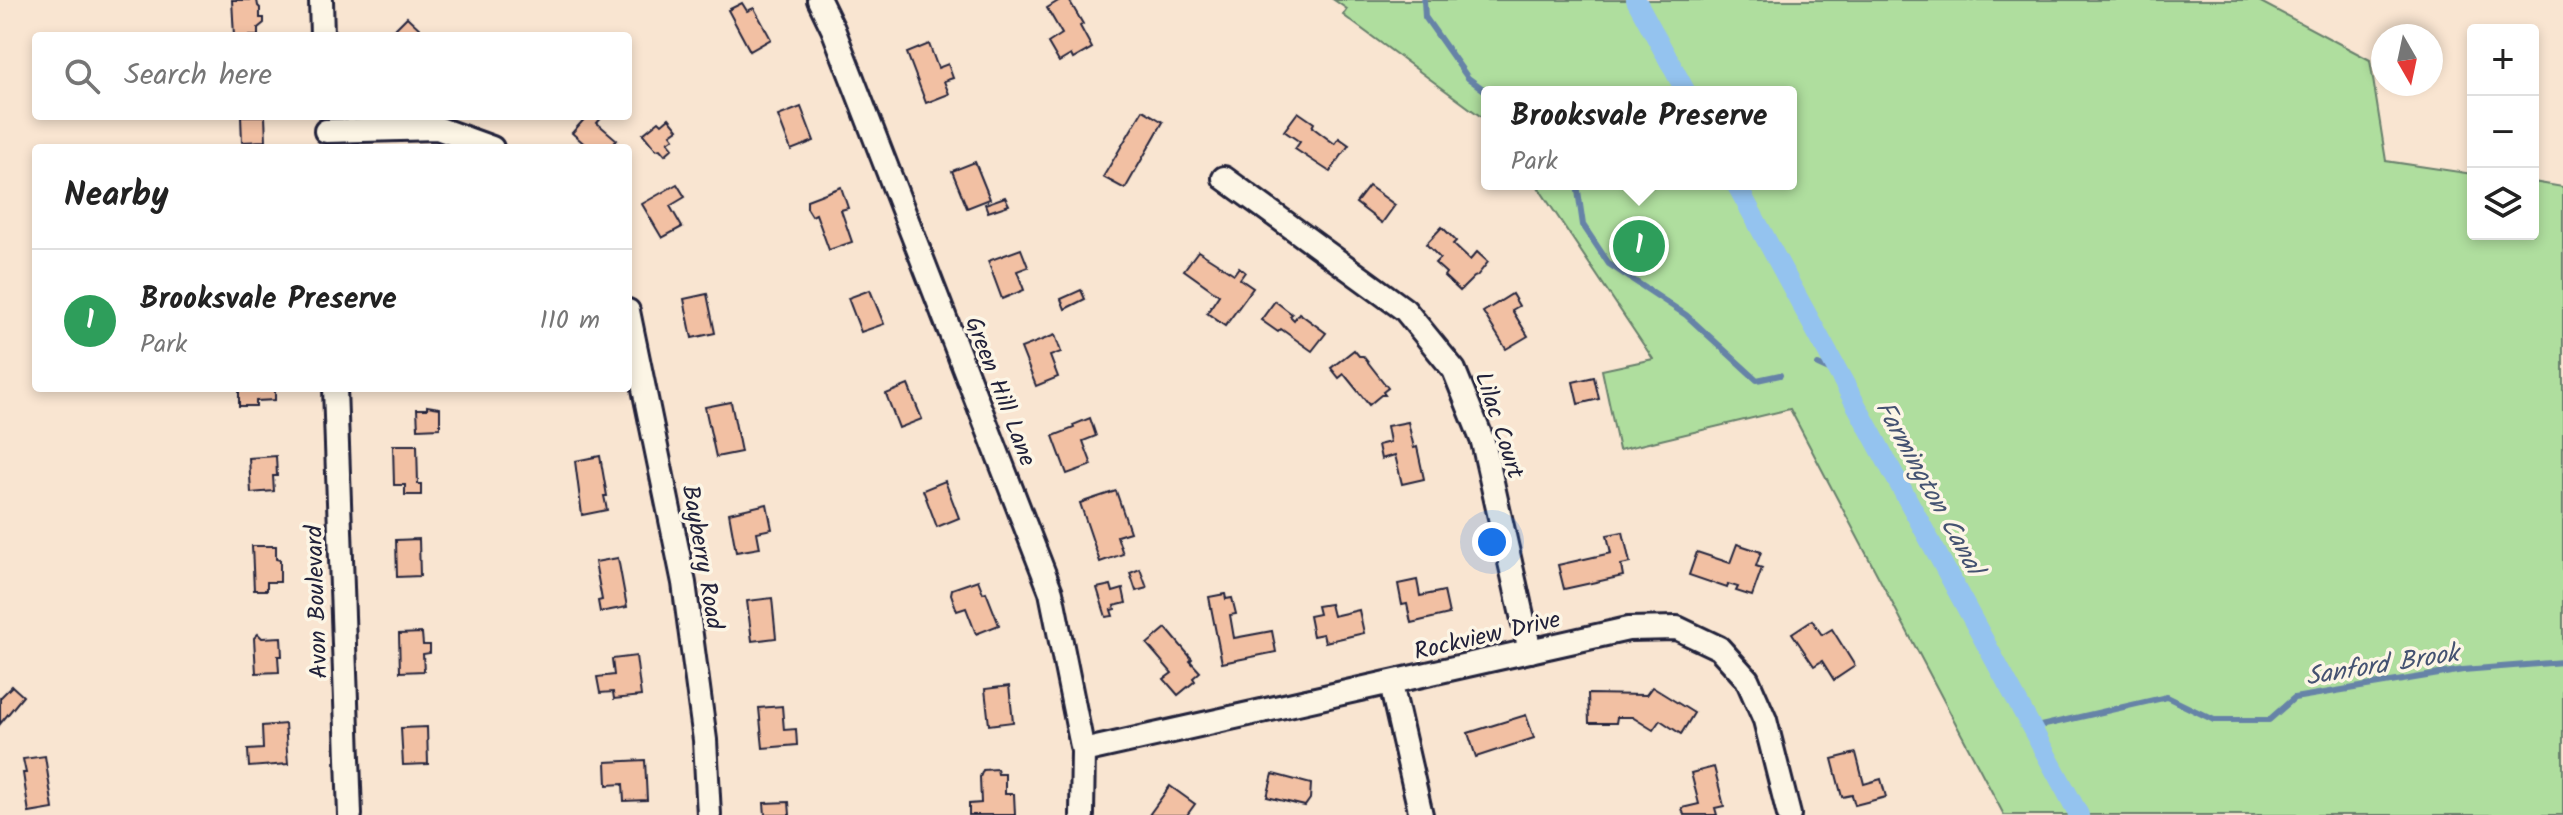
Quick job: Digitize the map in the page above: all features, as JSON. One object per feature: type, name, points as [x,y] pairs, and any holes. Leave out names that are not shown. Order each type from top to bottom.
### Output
[{"type":"street","points":[[321,0],[322,32]]},
{"type":"street","name":"Green Hill Lane","points":[[819,0],[833,29],[1051,592],[1083,751],[1082,815]]},
{"type":"street","points":[[326,132],[437,128],[481,144]]},
{"type":"street","name":"Lilac Court","points":[[1224,178],[1405,310],[1454,370],[1483,442],[1530,651]]},
{"type":"street","name":"Bayberry Road","points":[[632,330],[684,583],[705,740],[709,815]]},
{"type":"street","name":"Avon Boulevard","points":[[335,392],[350,815]]},
{"type":"street","name":"Rockview Drive","points":[[1083,751],[1628,629],[1677,628],[1719,648],[1747,679],[1765,720],[1789,815]]},
{"type":"street","points":[[1391,684],[1421,815]]},
{"type":"green space","points":[[1334,0],[2257,0],[2370,60],[2371,96],[2376,96],[2386,161],[2467,173],[2467,240],[2539,240],[2539,183],[2563,187],[2563,815],[2004,815],[1790,409],[1619,450],[1602,370],[1653,359],[1540,190],[1797,190],[1797,86],[1481,86],[1481,117],[1343,15],[1347,9]]},
{"type":"building","points":[[232,0],[257,0],[260,18],[264,18],[258,32],[234,32]]},
{"type":"building","points":[[1060,0],[1069,0],[1092,48],[1073,59],[1071,55],[1059,62],[1048,43],[1062,34],[1047,8]]},
{"type":"building","points":[[742,3],[747,11],[754,8],[771,39],[750,51],[728,10]]},
{"type":"building","points":[[407,17],[421,30],[419,32],[392,32]]},
{"type":"building","points":[[929,44],[938,68],[948,64],[953,78],[944,81],[949,94],[926,103],[907,53]]},
{"type":"building","points":[[801,107],[814,141],[791,150],[778,116]]},
{"type":"building","points":[[1143,110],[1163,122],[1125,189],[1103,177]]},
{"type":"building","points":[[1298,112],[1335,144],[1339,138],[1349,145],[1330,172],[1295,149],[1300,142],[1284,131]]},
{"type":"building","points":[[669,118],[678,129],[671,134],[674,138],[668,142],[673,148],[665,155],[660,149],[656,150],[643,134],[659,121],[662,124]]},
{"type":"building","points":[[241,120],[265,120],[266,141],[242,142]]},
{"type":"building","points":[[583,120],[600,120],[597,123],[617,140],[614,144],[584,144],[572,133]]},
{"type":"building","points":[[975,162],[990,199],[967,208],[952,171]]},
{"type":"building","points":[[677,184],[685,197],[670,206],[682,227],[662,238],[642,204]]},
{"type":"building","points":[[1369,186],[1395,205],[1382,223],[1356,203]]},
{"type":"building","points":[[841,187],[848,208],[841,210],[852,242],[829,250],[816,214],[812,216],[807,208],[807,200]]},
{"type":"building","points":[[1005,197],[1009,205],[988,212],[985,204]]},
{"type":"building","points":[[1442,227],[1456,241],[1453,244],[1470,260],[1477,252],[1488,262],[1460,291],[1444,276],[1446,273],[1435,263],[1440,258],[1426,244]]},
{"type":"building","points":[[1021,249],[1028,267],[1017,271],[1024,290],[1002,299],[988,261]]},
{"type":"building","points":[[1198,251],[1234,274],[1239,267],[1245,272],[1240,279],[1253,288],[1225,326],[1207,313],[1219,295],[1184,270]]},
{"type":"building","points":[[870,290],[884,324],[861,332],[848,298]]},
{"type":"building","points":[[1081,290],[1085,299],[1065,309],[1061,299]]},
{"type":"building","points":[[707,294],[715,333],[692,338],[684,299]]},
{"type":"building","points":[[1512,294],[1519,306],[1512,310],[1528,336],[1506,349],[1483,312]]},
{"type":"building","points":[[1275,301],[1292,314],[1290,316],[1294,320],[1299,313],[1326,333],[1312,351],[1281,329],[1278,332],[1261,320]]},
{"type":"building","points":[[1055,335],[1061,352],[1050,356],[1058,377],[1036,386],[1021,348]]},
{"type":"building","points":[[1354,350],[1363,356],[1388,388],[1383,392],[1385,395],[1369,405],[1344,374],[1339,378],[1331,368]]},
{"type":"building","points":[[1594,377],[1599,399],[1578,404],[1573,382]]},
{"type":"building","points":[[908,385],[922,419],[899,428],[886,394]]},
{"type":"building","points":[[239,392],[275,392],[275,400],[256,401],[256,406],[239,406]]},
{"type":"building","points":[[731,402],[741,452],[716,457],[705,407]]},
{"type":"building","points":[[427,406],[440,408],[440,428],[418,429],[417,409],[427,409]]},
{"type":"building","points":[[1090,418],[1096,436],[1083,441],[1092,465],[1067,474],[1053,436]]},
{"type":"building","points":[[1408,422],[1424,479],[1402,484],[1395,455],[1381,459],[1378,445],[1390,442],[1387,426]]},
{"type":"building","points":[[393,445],[417,445],[421,495],[405,495],[405,485],[394,485]]},
{"type":"building","points":[[276,456],[274,491],[251,493],[249,458]]},
{"type":"building","points":[[600,456],[607,510],[582,515],[575,461]]},
{"type":"building","points":[[945,481],[959,518],[937,527],[923,490]]},
{"type":"building","points":[[1116,491],[1130,532],[1117,536],[1123,554],[1100,562],[1080,503]]},
{"type":"building","points":[[767,504],[772,529],[757,532],[760,548],[736,552],[729,513]]},
{"type":"building","points":[[1623,532],[1630,563],[1621,565],[1623,576],[1564,589],[1558,565],[1611,553],[1607,535]]},
{"type":"building","points":[[419,539],[420,576],[397,577],[396,540]]},
{"type":"building","points":[[1737,544],[1761,552],[1756,566],[1762,568],[1752,596],[1736,591],[1738,587],[1728,584],[1727,588],[1689,575],[1697,552],[1730,563]]},
{"type":"building","points":[[252,546],[276,546],[276,559],[280,560],[280,582],[267,582],[267,590],[254,590]]},
{"type":"building","points":[[618,558],[627,607],[600,612],[598,601],[602,600],[595,562]]},
{"type":"building","points":[[1140,569],[1147,588],[1136,591],[1130,573]]},
{"type":"building","points":[[978,580],[999,625],[976,634],[966,608],[957,611],[951,594],[952,589]]},
{"type":"building","points":[[1417,580],[1420,596],[1444,591],[1449,614],[1411,623],[1407,604],[1402,605],[1398,584]]},
{"type":"building","points":[[1111,585],[1113,592],[1123,589],[1126,603],[1114,606],[1115,609],[1111,610],[1113,616],[1106,617],[1097,588]]},
{"type":"building","points":[[1225,594],[1226,599],[1232,598],[1236,614],[1230,615],[1234,638],[1272,631],[1276,652],[1222,663],[1209,597]]},
{"type":"building","points":[[772,598],[776,638],[752,641],[747,601]]},
{"type":"building","points":[[1330,604],[1333,616],[1359,610],[1364,633],[1325,642],[1323,634],[1313,636],[1309,616],[1319,614],[1317,606]]},
{"type":"building","points":[[1812,620],[1822,635],[1832,629],[1855,666],[1834,680],[1822,661],[1814,666],[1792,633]]},
{"type":"building","points":[[1166,628],[1200,672],[1193,678],[1195,681],[1178,695],[1164,679],[1172,673],[1147,644]]},
{"type":"building","points":[[422,633],[423,645],[430,645],[430,653],[423,654],[424,671],[400,672],[399,634]]},
{"type":"building","points":[[258,634],[262,638],[281,637],[279,672],[256,673],[254,638]]},
{"type":"building","points":[[636,656],[641,696],[614,699],[613,692],[600,693],[597,677],[614,675],[612,659]]},
{"type":"building","points":[[12,686],[23,696],[0,724],[0,698]]},
{"type":"building","points":[[1009,686],[1013,722],[989,725],[985,689]]},
{"type":"building","points":[[1652,687],[1694,713],[1681,734],[1660,720],[1653,730],[1632,717],[1617,717],[1616,723],[1589,723],[1588,694],[1646,695]]},
{"type":"building","points":[[782,706],[784,730],[796,729],[797,745],[763,748],[759,708]]},
{"type":"building","points":[[1526,715],[1534,738],[1476,757],[1468,733]]},
{"type":"building","points":[[285,724],[288,764],[249,767],[248,750],[263,749],[262,726]]},
{"type":"building","points":[[427,727],[428,764],[403,765],[401,728]]},
{"type":"building","points":[[1856,753],[1864,784],[1881,779],[1886,797],[1855,805],[1852,795],[1842,797],[1832,759]]},
{"type":"building","points":[[45,756],[53,809],[29,813],[23,759]]},
{"type":"building","points":[[645,760],[647,800],[624,801],[623,784],[607,785],[606,762]]},
{"type":"building","points":[[1714,767],[1724,806],[1715,808],[1717,815],[1684,815],[1682,808],[1699,804],[1691,773]]},
{"type":"building","points":[[997,769],[998,774],[1005,774],[1005,794],[1014,794],[1015,815],[969,815],[969,804],[981,803],[980,777],[983,770]]},
{"type":"building","points":[[1273,774],[1311,784],[1310,799],[1305,806],[1267,797]]},
{"type":"building","points":[[1170,786],[1195,804],[1187,815],[1149,815]]},
{"type":"building","points":[[789,802],[790,815],[765,815],[764,803]]},
{"type":"waterway","points":[[1424,0],[1425,17],[1468,78],[1481,88]]},
{"type":"waterway","name":"Farmington Canal","points":[[1636,0],[1683,86]]},
{"type":"waterway","points":[[1578,190],[1583,225],[1609,264],[1686,315],[1757,380],[1780,375]]},
{"type":"waterway","name":"Farmington Canal","points":[[1739,190],[2079,815]]},
{"type":"waterway","name":"Sanford Brook","points":[[1818,365],[1840,375]]},
{"type":"waterway","name":"Sanford Brook","points":[[2032,728],[2167,697],[2214,720],[2269,720],[2294,698],[2463,670],[2563,662]]},
{"type":"place","name":"Brooksvale Preserve","points":[[1639,246]]}]
